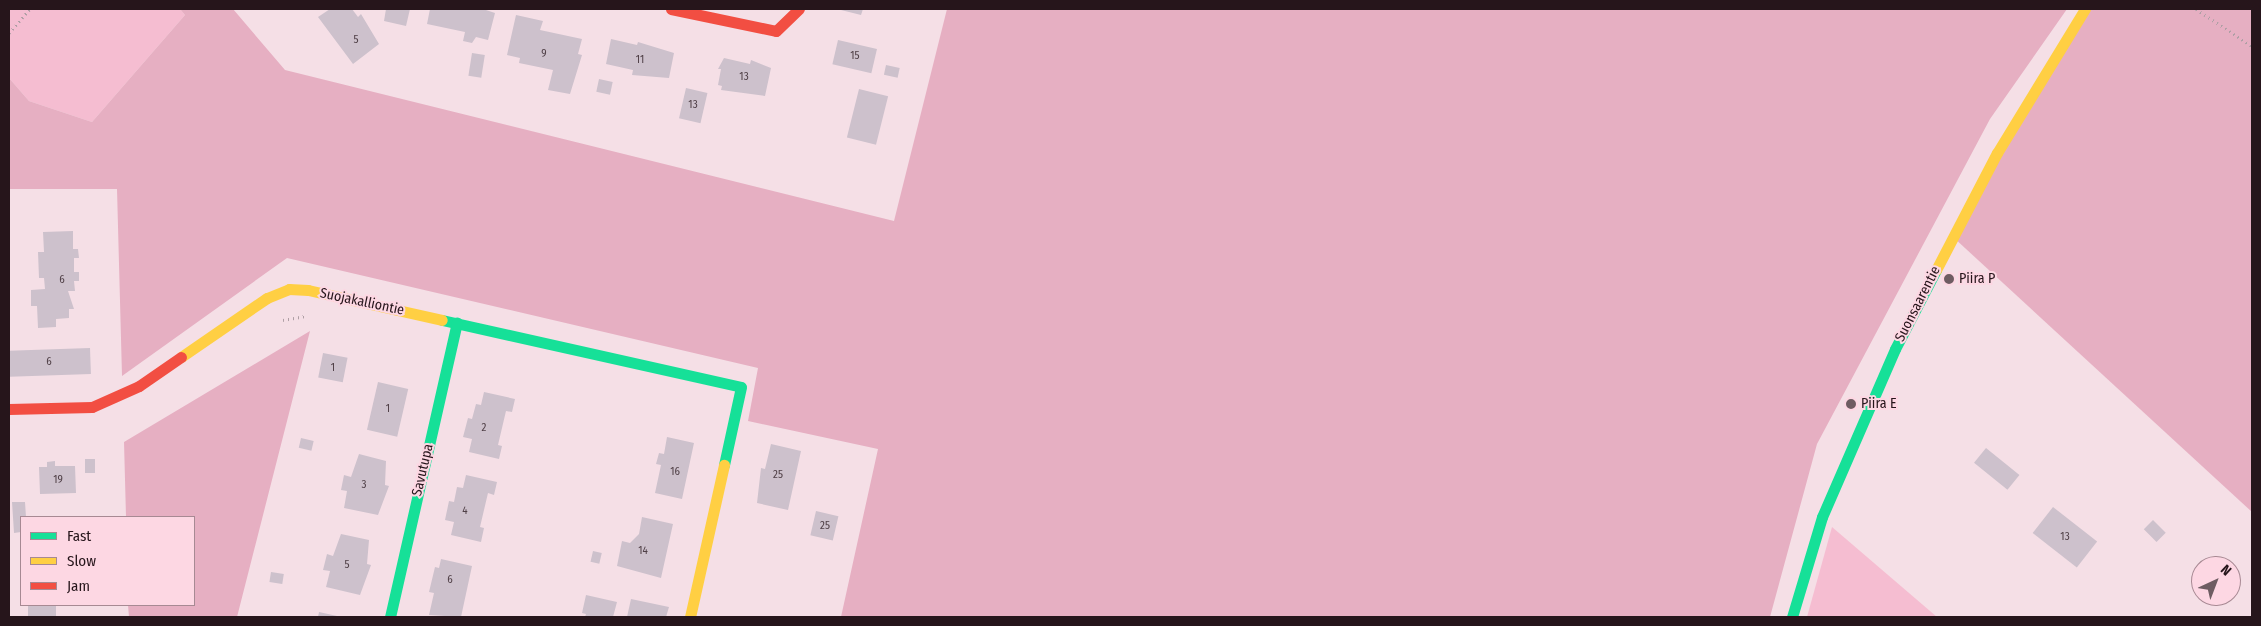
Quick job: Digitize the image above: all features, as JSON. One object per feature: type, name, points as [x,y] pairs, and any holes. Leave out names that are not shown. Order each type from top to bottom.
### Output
[{"type":"street","points":[[671,9],[776,31],[799,9]]},
{"type":"street","name":"Suonsaarentie","points":[[1792,617],[1822,517],[1894,350],[1997,153],[2085,9]]},
{"type":"street","name":"Suojakalliontie","points":[[9,409],[92,407],[114,399],[139,386],[267,298],[288,289],[308,290],[741,387],[690,617]]},
{"type":"street","name":"Savutupa","points":[[390,617],[457,323]]},
{"type":"path","points":[[9,33],[30,9]]},
{"type":"path","points":[[2196,9],[2252,46]]},
{"type":"path","points":[[276,323],[312,315]]},
{"type":"shaded area","points":[[9,9],[180,9],[185,15],[92,122],[29,101],[9,78]]},
{"type":"shaded area","points":[[180,9],[233,9],[285,70],[894,221],[947,9],[2067,9],[1990,119],[1817,444],[1770,617],[841,617],[878,449],[748,421],[758,368],[287,258],[122,376],[117,189],[9,189],[9,78],[29,101],[92,122],[185,15]]},
{"type":"shaded area","points":[[2085,9],[2252,9],[2252,512],[1953,237]]},
{"type":"shaded area","points":[[310,331],[237,617],[129,617],[128,606],[195,606],[195,516],[126,516],[124,442]]},
{"type":"shaded area","points":[[1832,527],[1937,617],[1807,617]]},
{"type":"building","points":[[330,9],[352,9],[358,17],[361,14],[379,44],[353,64],[318,17]]},
{"type":"building","points":[[386,9],[410,9],[406,26],[384,21]]},
{"type":"building","points":[[430,9],[483,9],[495,13],[488,40],[476,37],[472,43],[463,41],[465,32],[427,24]]},
{"type":"building","points":[[837,9],[863,9],[861,15]]},
{"type":"building","points":[[516,15],[543,21],[540,30],[582,39],[578,54],[582,55],[570,94],[548,90],[553,70],[519,63],[520,58],[507,55]]},
{"type":"building","points":[[611,39],[637,45],[638,42],[674,53],[669,78],[632,75],[633,70],[606,64]]},
{"type":"building","points":[[838,40],[877,49],[871,73],[832,64]]},
{"type":"building","points":[[472,53],[485,55],[481,78],[468,76]]},
{"type":"building","points":[[724,58],[750,64],[751,60],[771,68],[765,96],[721,90],[722,86],[718,85],[721,69],[718,69]]},
{"type":"building","points":[[886,65],[900,68],[898,78],[884,75]]},
{"type":"building","points":[[599,79],[613,82],[610,95],[596,92]]},
{"type":"building","points":[[686,88],[707,93],[700,123],[679,118]]},
{"type":"building","points":[[859,89],[888,96],[876,145],[847,138]]},
{"type":"building","points":[[73,231],[73,249],[78,249],[79,258],[74,258],[74,272],[79,272],[79,281],[74,281],[75,291],[68,291],[74,309],[69,309],[69,318],[56,319],[56,327],[38,328],[37,306],[31,306],[31,290],[45,289],[44,278],[39,278],[38,252],[44,252],[43,232]]},
{"type":"building","points":[[90,348],[91,374],[10,377],[9,351]]},
{"type":"building","points":[[323,353],[348,358],[343,382],[318,378]]},
{"type":"building","points":[[378,382],[408,389],[397,437],[367,430]]},
{"type":"building","points":[[484,392],[515,399],[512,412],[506,411],[498,445],[502,446],[499,459],[469,452],[472,439],[463,437],[468,418],[472,419],[476,404],[481,405]]},
{"type":"building","points":[[667,437],[694,443],[682,499],[655,493],[661,465],[656,464],[659,453],[664,454]]},
{"type":"building","points":[[301,438],[314,441],[311,451],[299,448]]},
{"type":"building","points":[[771,444],[801,451],[788,510],[757,503],[761,468],[765,469]]},
{"type":"building","points":[[1986,448],[2019,475],[2007,490],[1974,463]]},
{"type":"building","points":[[359,454],[386,461],[385,485],[389,486],[378,515],[344,508],[347,491],[341,490],[344,475],[351,477]]},
{"type":"building","points":[[85,459],[95,459],[95,473],[85,473]]},
{"type":"building","points":[[55,461],[55,466],[75,466],[76,493],[40,494],[39,467],[47,467],[47,462]]},
{"type":"building","points":[[466,475],[497,482],[494,495],[488,493],[480,527],[484,528],[481,542],[451,535],[454,522],[445,520],[449,501],[454,502],[457,487],[463,488]]},
{"type":"building","points":[[12,502],[25,502],[26,516],[20,516],[20,532],[14,533]]},
{"type":"building","points":[[2053,507],[2097,541],[2077,567],[2033,533]]},
{"type":"building","points":[[816,511],[838,516],[833,541],[810,535]]},
{"type":"building","points":[[642,517],[673,524],[661,578],[617,566],[622,541],[630,543],[639,534]]},
{"type":"building","points":[[2153,520],[2166,533],[2157,542],[2144,529]]},
{"type":"building","points":[[341,534],[369,540],[367,564],[371,565],[360,595],[326,587],[330,571],[323,570],[327,554],[333,556]]},
{"type":"building","points":[[593,551],[602,553],[599,564],[591,562]]},
{"type":"building","points":[[441,559],[472,566],[461,617],[429,615],[434,593],[429,592],[435,567],[439,568]]},
{"type":"building","points":[[271,572],[284,574],[282,584],[269,582]]},
{"type":"building","points":[[586,595],[617,602],[613,617],[585,617],[586,614],[582,613]]},
{"type":"building","points":[[631,599],[669,607],[666,617],[627,617]]},
{"type":"building","points":[[28,606],[56,606],[56,617],[28,617]]},
{"type":"building","points":[[319,612],[337,616],[337,617],[318,617]]},
{"type":"traffic: fast","points":[[1792,617],[1822,517],[1895,349],[1936,270]]},
{"type":"traffic: fast","points":[[442,320],[741,387],[724,465]]},
{"type":"traffic: fast","points":[[390,617],[457,323]]},
{"type":"traffic: slow","points":[[1936,270],[1997,153],[2085,9]]},
{"type":"traffic: slow","points":[[181,357],[267,298],[289,289],[308,290],[442,320]]},
{"type":"traffic: slow","points":[[690,617],[724,465]]},
{"type":"traffic: jam","points":[[671,9],[776,31],[799,9]]},
{"type":"traffic: jam","points":[[9,409],[92,407],[139,386],[181,357]]},
{"type":"place","name":"Piira P","points":[[1949,279]]},
{"type":"place","name":"Piira E","points":[[1851,404]]}]
